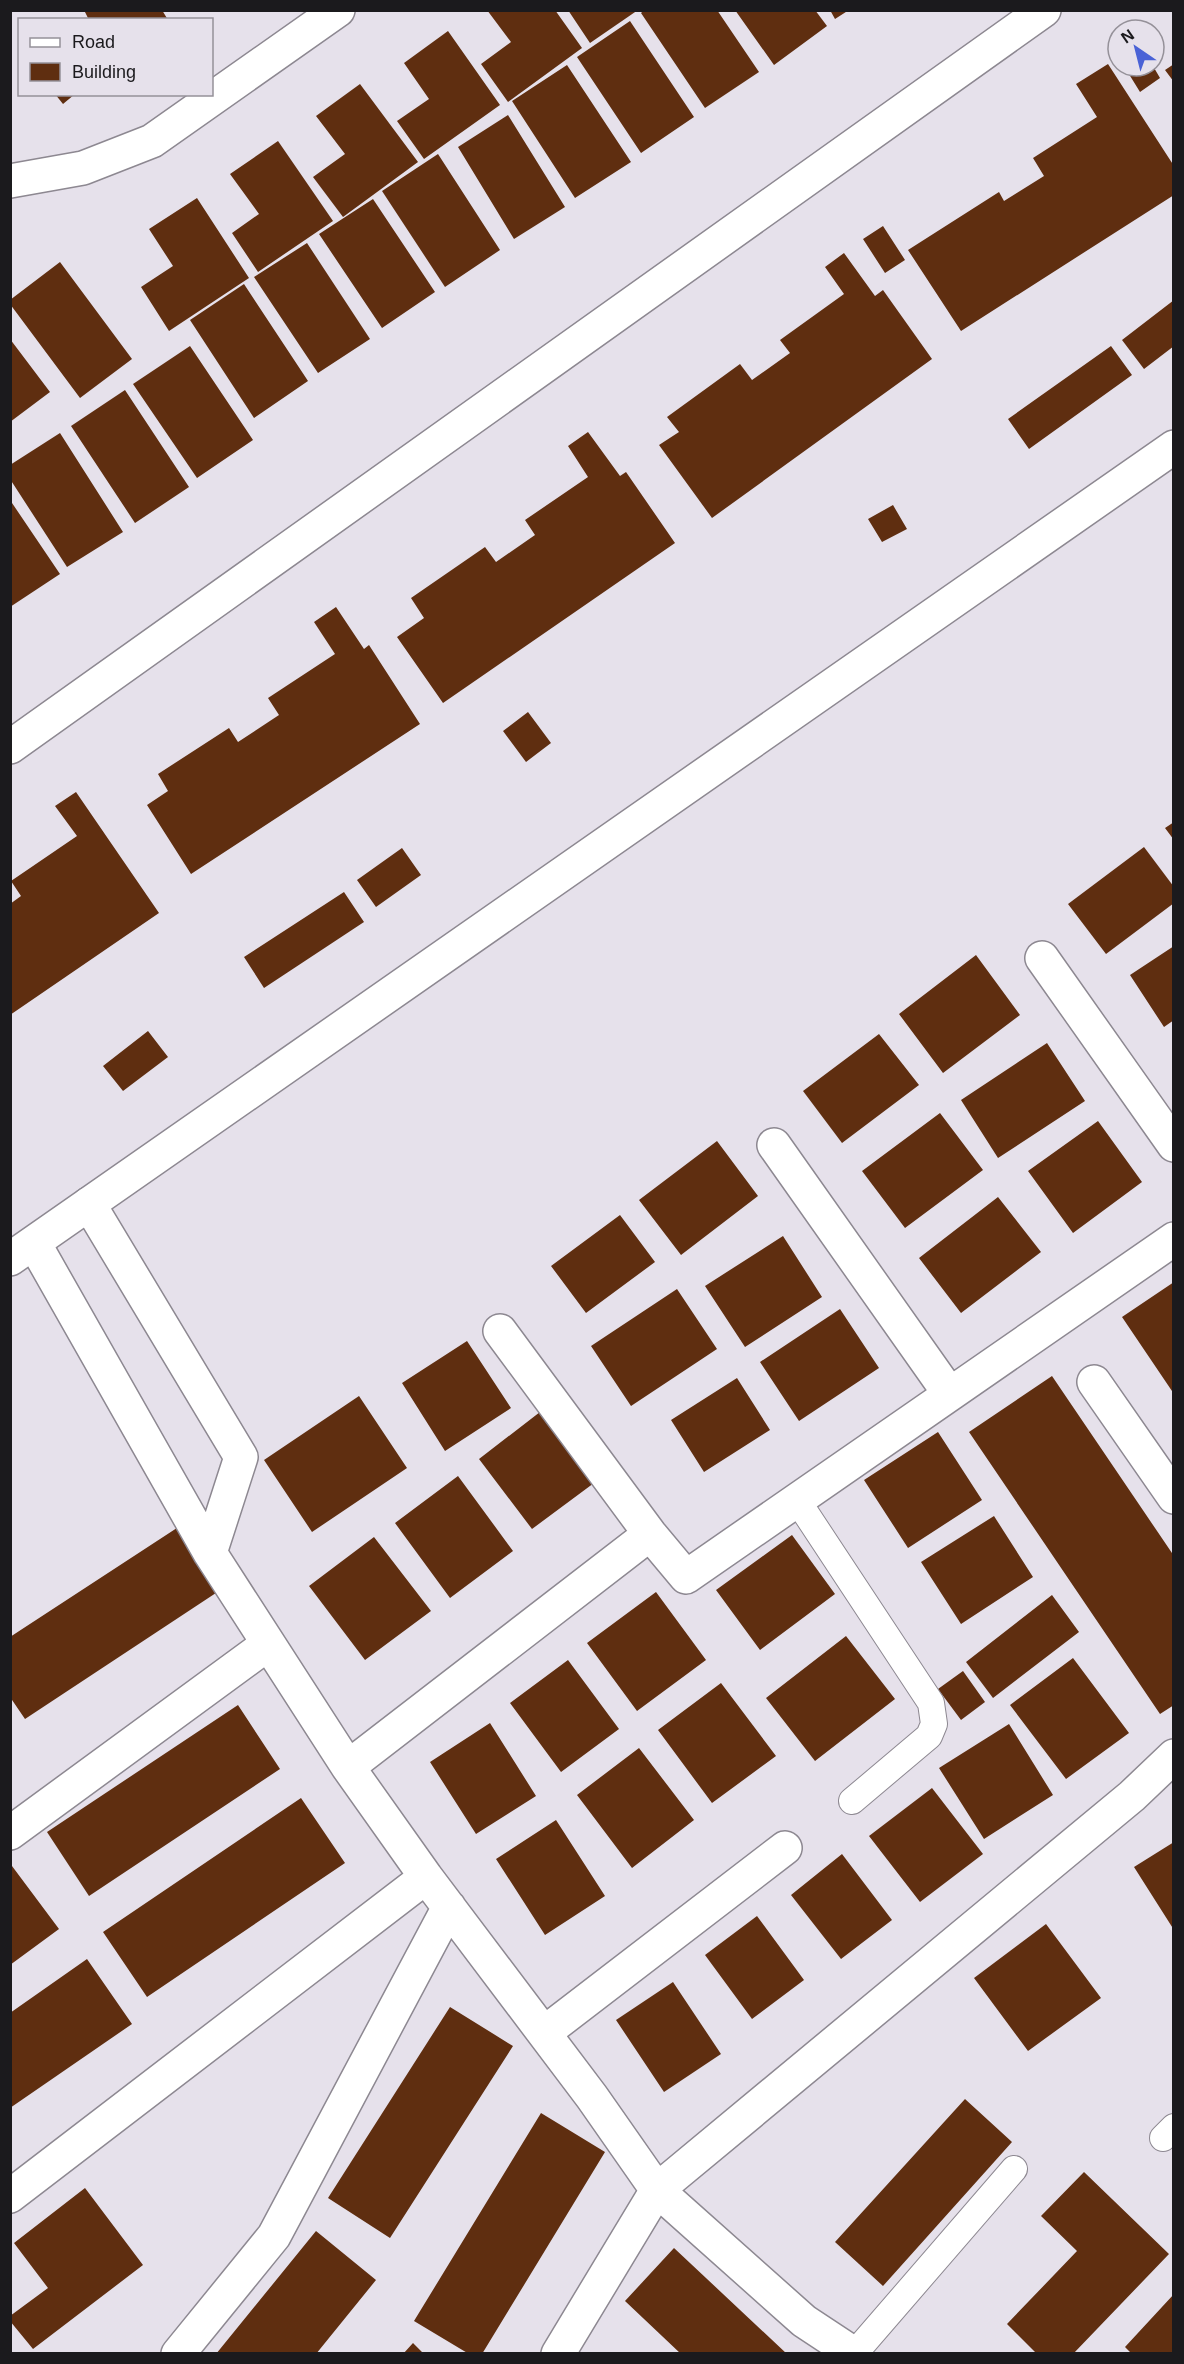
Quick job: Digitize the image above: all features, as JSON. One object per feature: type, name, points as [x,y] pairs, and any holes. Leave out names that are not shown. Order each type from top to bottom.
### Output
[{"type":"street","points":[[10,181],[83,168],[152,141],[339,10]]},
{"type":"street","points":[[10,747],[1044,10]]},
{"type":"street","points":[[854,2354],[804,2321],[657,2190],[592,2097],[426,1877],[348,1767],[210,1553],[22,1251],[1173,447]]},
{"type":"street","points":[[1042,958],[1173,1145]]},
{"type":"street","points":[[774,1145],[950,1393]]},
{"type":"street","points":[[89,1204],[242,1457],[210,1553]]},
{"type":"street","points":[[500,1331],[650,1534],[686,1577],[1173,1239]]},
{"type":"street","points":[[1094,1382],[1173,1497]]},
{"type":"street","points":[[348,1767],[650,1534]]},
{"type":"street","points":[[10,1833],[268,1644]]},
{"type":"street","points":[[568,2350],[657,2190],[1132,1796],[1173,1756]]},
{"type":"street","points":[[544,2033],[785,1848]]},
{"type":"street","points":[[10,2196],[426,1877]]},
{"type":"street","points":[[178,2354],[274,2236],[449,1907]]},
{"type":"lane","points":[[797,1500],[931,1703],[934,1724],[928,1736],[852,1801]]},
{"type":"lane","points":[[854,2354],[1014,2169]]},
{"type":"building","points":[[84,10],[162,10],[167,18],[88,18]]},
{"type":"building","points":[[487,10],[555,10],[582,48],[508,102],[481,64],[511,42]]},
{"type":"building","points":[[568,10],[638,10],[590,43]]},
{"type":"building","points":[[644,10],[717,10],[759,72],[705,108],[641,13]]},
{"type":"building","points":[[735,10],[815,10],[827,26],[774,65]]},
{"type":"building","points":[[830,10],[849,10],[835,19]]},
{"type":"building","points":[[630,21],[694,117],[641,153],[577,57]]},
{"type":"building","points":[[448,31],[500,105],[424,159],[397,121],[429,99],[404,63]]},
{"type":"building","points":[[1174,64],[1174,82],[1166,71]]},
{"type":"building","points":[[567,65],[631,162],[575,198],[512,101]]},
{"type":"building","points":[[1106,65],[1106,78],[1117,78],[1174,166],[1174,195],[961,331],[908,250],[999,192],[1004,201],[1044,176],[1033,158],[1097,117],[1076,84]]},
{"type":"building","points":[[1131,78],[1160,78],[1140,92]]},
{"type":"building","points":[[360,84],[418,162],[343,217],[313,177],[345,154],[316,116]]},
{"type":"building","points":[[57,96],[73,96],[63,104]]},
{"type":"building","points":[[508,115],[565,207],[514,239],[458,147]]},
{"type":"building","points":[[278,141],[333,221],[258,272],[232,233],[259,214],[230,174]]},
{"type":"building","points":[[438,154],[500,250],[445,287],[382,191]]},
{"type":"building","points":[[197,198],[249,278],[169,331],[141,287],[173,266],[149,229]]},
{"type":"building","points":[[373,199],[435,292],[382,328],[319,234]]},
{"type":"building","points":[[883,226],[905,260],[885,273],[863,239]]},
{"type":"building","points":[[307,243],[370,339],[318,373],[254,277]]},
{"type":"building","points":[[844,253],[875,296],[883,290],[932,359],[712,518],[659,445],[679,432],[667,417],[740,364],[752,380],[790,353],[780,340],[844,294],[825,267]]},
{"type":"building","points":[[60,262],[132,359],[80,398],[10,304],[10,300]]},
{"type":"building","points":[[244,284],[308,381],[254,418],[190,320]]},
{"type":"building","points":[[1174,300],[1174,346],[1144,369],[1122,340]]},
{"type":"building","points":[[10,339],[50,392],[10,422]]},
{"type":"building","points":[[190,346],[253,440],[197,478],[133,384]]},
{"type":"building","points":[[1111,346],[1132,375],[1029,449],[1008,419]]},
{"type":"building","points":[[125,390],[189,487],[135,523],[71,426]]},
{"type":"building","points":[[588,432],[620,476],[626,472],[675,543],[443,703],[397,637],[424,618],[411,598],[485,547],[496,562],[535,535],[525,520],[588,477],[568,446]]},
{"type":"building","points":[[60,433],[123,532],[67,567],[10,479],[10,465]]},
{"type":"building","points":[[10,500],[60,574],[10,607]]},
{"type":"building","points":[[893,505],[907,529],[882,542],[868,519]]},
{"type":"building","points":[[336,607],[364,649],[369,645],[420,724],[191,874],[147,805],[168,791],[158,774],[229,728],[238,742],[279,715],[268,698],[335,654],[314,622]]},
{"type":"building","points":[[528,712],[551,743],[526,762],[503,731]]},
{"type":"building","points":[[76,792],[159,913],[10,1015],[10,904],[21,896],[11,881],[77,836],[55,806]]},
{"type":"building","points":[[1174,822],[1174,840],[1165,828]]},
{"type":"building","points":[[1144,847],[1174,887],[1174,903],[1106,954],[1068,904]]},
{"type":"building","points":[[402,848],[421,875],[376,907],[357,880]]},
{"type":"building","points":[[344,892],[364,922],[264,988],[244,957]]},
{"type":"building","points":[[1174,946],[1174,1020],[1164,1027],[1130,975]]},
{"type":"building","points":[[976,955],[1020,1015],[943,1073],[899,1014]]},
{"type":"building","points":[[148,1031],[168,1057],[123,1091],[103,1066]]},
{"type":"building","points":[[879,1034],[919,1085],[842,1143],[803,1091]]},
{"type":"building","points":[[1047,1043],[1085,1101],[998,1158],[961,1100]]},
{"type":"building","points":[[940,1113],[983,1170],[905,1228],[862,1171]]},
{"type":"building","points":[[1098,1121],[1142,1182],[1073,1233],[1028,1171]]},
{"type":"building","points":[[717,1141],[758,1196],[681,1255],[639,1200]]},
{"type":"building","points":[[998,1197],[1041,1252],[961,1313],[919,1258]]},
{"type":"building","points":[[620,1215],[655,1262],[586,1313],[551,1266]]},
{"type":"building","points":[[783,1236],[822,1297],[745,1347],[705,1286]]},
{"type":"building","points":[[1174,1282],[1174,1394],[1122,1317]]},
{"type":"building","points":[[677,1289],[717,1349],[631,1406],[591,1346]]},
{"type":"building","points":[[840,1309],[879,1368],[799,1421],[760,1362]]},
{"type":"building","points":[[467,1341],[511,1408],[445,1451],[402,1383]]},
{"type":"building","points":[[1052,1376],[1174,1556],[1174,1705],[1160,1714],[969,1432]]},
{"type":"building","points":[[737,1378],[770,1430],[704,1472],[671,1420]]},
{"type":"building","points":[[359,1396],[407,1468],[312,1532],[264,1460]]},
{"type":"building","points":[[540,1412],[594,1483],[532,1529],[479,1459]]},
{"type":"building","points":[[938,1432],[982,1500],[908,1548],[864,1480]]},
{"type":"building","points":[[458,1476],[513,1551],[450,1598],[395,1523]]},
{"type":"building","points":[[994,1516],[1033,1577],[961,1624],[921,1562]]},
{"type":"building","points":[[183,1524],[225,1587],[25,1719],[10,1697],[10,1637]]},
{"type":"building","points":[[792,1535],[835,1594],[760,1650],[716,1590]]},
{"type":"building","points":[[374,1537],[431,1611],[365,1660],[309,1586]]},
{"type":"building","points":[[656,1592],[706,1660],[637,1711],[587,1643]]},
{"type":"building","points":[[1052,1595],[1079,1632],[993,1698],[966,1662]]},
{"type":"building","points":[[846,1636],[895,1699],[815,1761],[766,1698]]},
{"type":"building","points":[[1073,1658],[1129,1733],[1066,1779],[1010,1705]]},
{"type":"building","points":[[568,1660],[619,1729],[561,1772],[510,1703]]},
{"type":"building","points":[[963,1671],[985,1702],[961,1720],[938,1689]]},
{"type":"building","points":[[721,1683],[776,1756],[712,1803],[658,1730]]},
{"type":"building","points":[[238,1705],[280,1769],[89,1896],[47,1832]]},
{"type":"building","points":[[490,1723],[536,1796],[476,1834],[430,1762]]},
{"type":"building","points":[[1009,1724],[1053,1795],[984,1839],[939,1768]]},
{"type":"building","points":[[639,1748],[694,1820],[632,1868],[577,1795]]},
{"type":"building","points":[[932,1788],[983,1854],[920,1902],[869,1836]]},
{"type":"building","points":[[301,1798],[345,1863],[147,1997],[103,1932]]},
{"type":"building","points":[[556,1820],[605,1896],[545,1935],[496,1859]]},
{"type":"building","points":[[1174,1842],[1174,1930],[1134,1867]]},
{"type":"building","points":[[842,1854],[892,1920],[841,1959],[791,1895]]},
{"type":"building","points":[[12,1866],[59,1929],[10,1965],[10,1867]]},
{"type":"building","points":[[757,1916],[804,1980],[752,2019],[705,1955]]},
{"type":"building","points":[[1046,1924],[1101,1998],[1028,2051],[974,1978]]},
{"type":"building","points":[[87,1959],[132,2024],[10,2108],[10,2013]]},
{"type":"building","points":[[673,1982],[721,2054],[664,2092],[616,2020]]},
{"type":"building","points":[[450,2007],[513,2046],[390,2238],[328,2198]]},
{"type":"building","points":[[965,2099],[1012,2142],[883,2286],[835,2242]]},
{"type":"building","points":[[541,2113],[605,2152],[482,2354],[469,2354],[414,2321]]},
{"type":"building","points":[[1084,2172],[1169,2254],[1073,2354],[1037,2354],[1007,2324],[1077,2251],[1041,2216]]},
{"type":"building","points":[[85,2188],[143,2265],[33,2349],[10,2321],[10,2316],[48,2288],[14,2243]]},
{"type":"building","points":[[316,2231],[376,2280],[316,2354],[216,2354]]},
{"type":"building","points":[[674,2248],[787,2354],[681,2354],[625,2301]]},
{"type":"building","points":[[1174,2294],[1174,2354],[1132,2354],[1125,2347]]},
{"type":"building","points":[[413,2343],[424,2354],[403,2354]]}]
